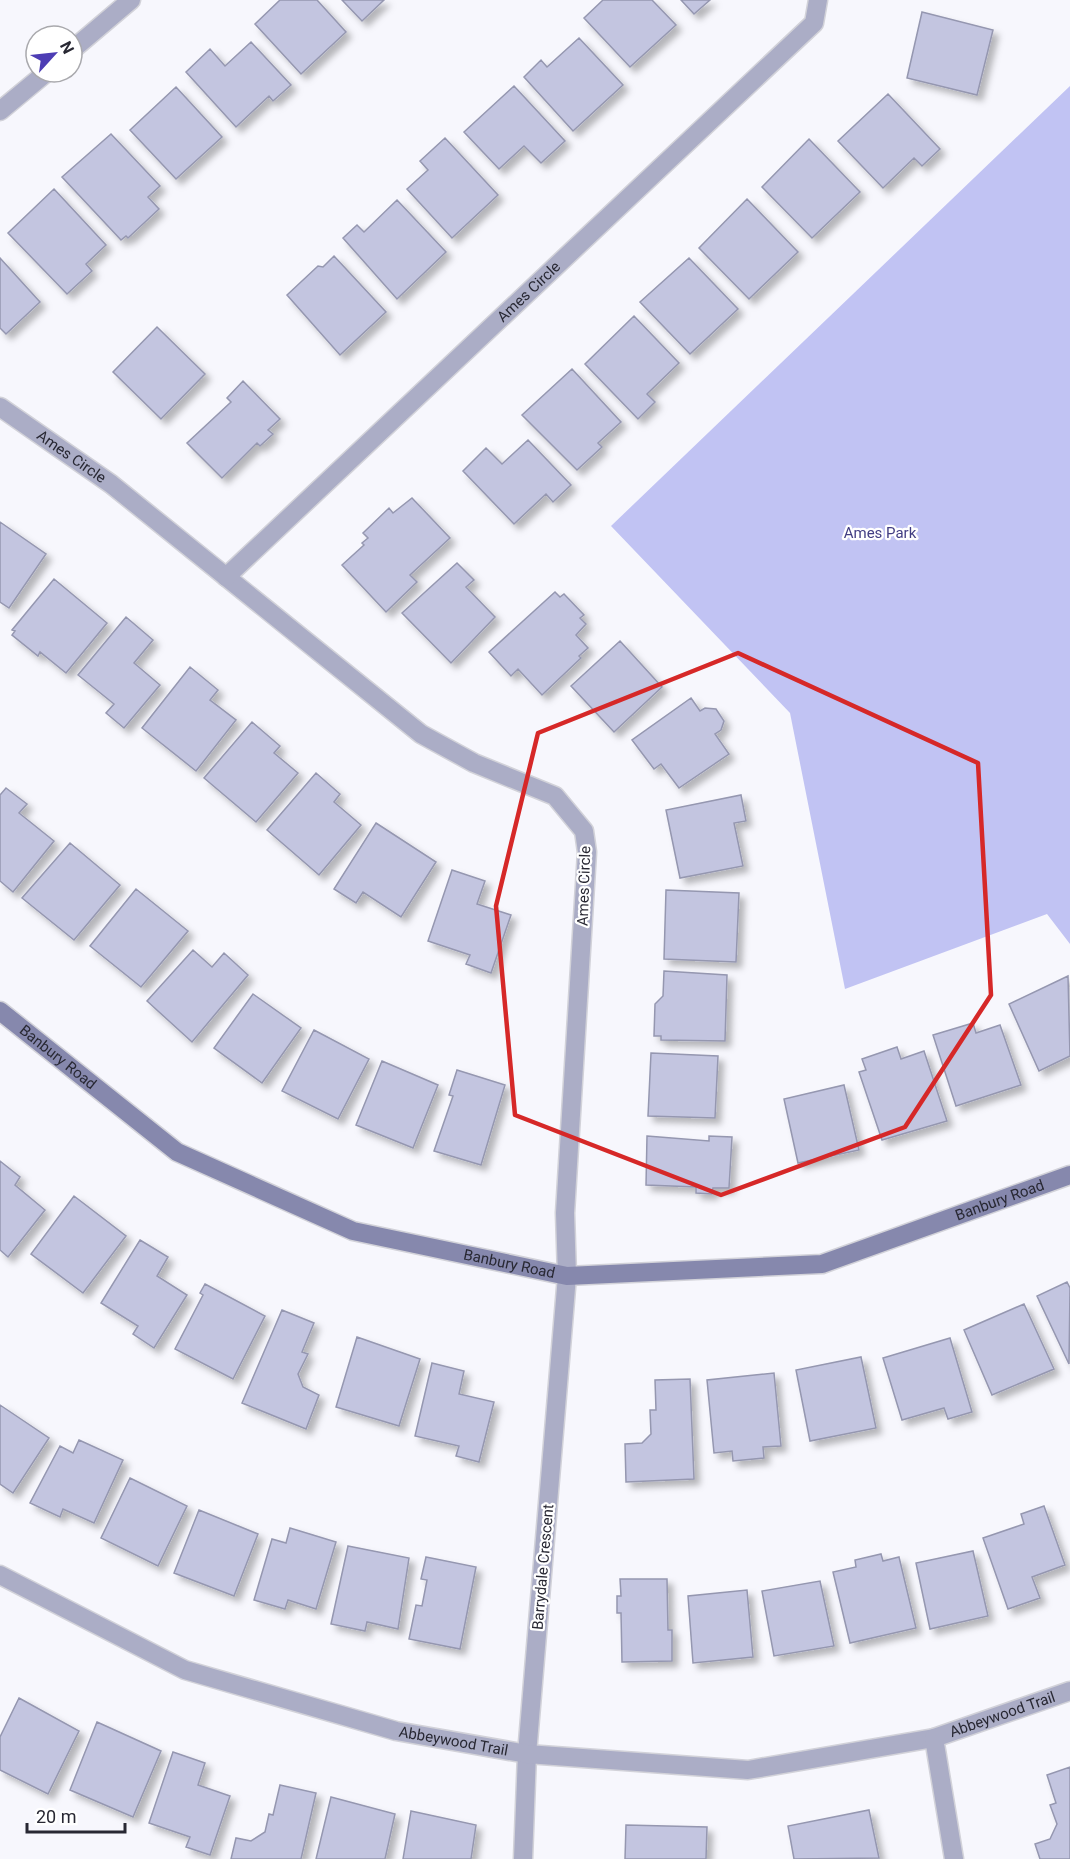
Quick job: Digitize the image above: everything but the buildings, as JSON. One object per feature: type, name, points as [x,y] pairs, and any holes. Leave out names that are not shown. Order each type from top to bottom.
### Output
[{"type":"street","points":[[84,40],[131,0]]},
{"type":"street","name":"Ames Circle","points":[[226,577],[814,23],[818,0]]},
{"type":"street","points":[[0,111],[32,84]]},
{"type":"street","name":"Ames Circle","points":[[0,407],[111,484],[421,734],[474,763],[555,796],[584,831],[587,852],[565,1213],[567,1276]]},
{"type":"street","name":"Banbury Road","points":[[0,1011],[177,1152],[353,1231],[567,1276],[822,1264],[1070,1175]]},
{"type":"street","name":"Barrydale Crescent","points":[[524,1859],[527,1754],[567,1276]]},
{"type":"street","name":"Abbeywood Trail","points":[[0,1575],[185,1670],[396,1731],[527,1754],[748,1770],[934,1738],[1070,1691]]},
{"type":"street","name":"Abbeywood Trail","points":[[934,1738],[954,1859]]},
{"type":"highlighted area","points":[[738,653],[978,763],[991,995],[905,1127],[721,1195],[515,1115],[496,906],[538,733]]},
{"type":"green space","name":"Ames Park","points":[[1070,86],[1070,944],[1047,914],[845,989],[790,713],[611,526]]}]
